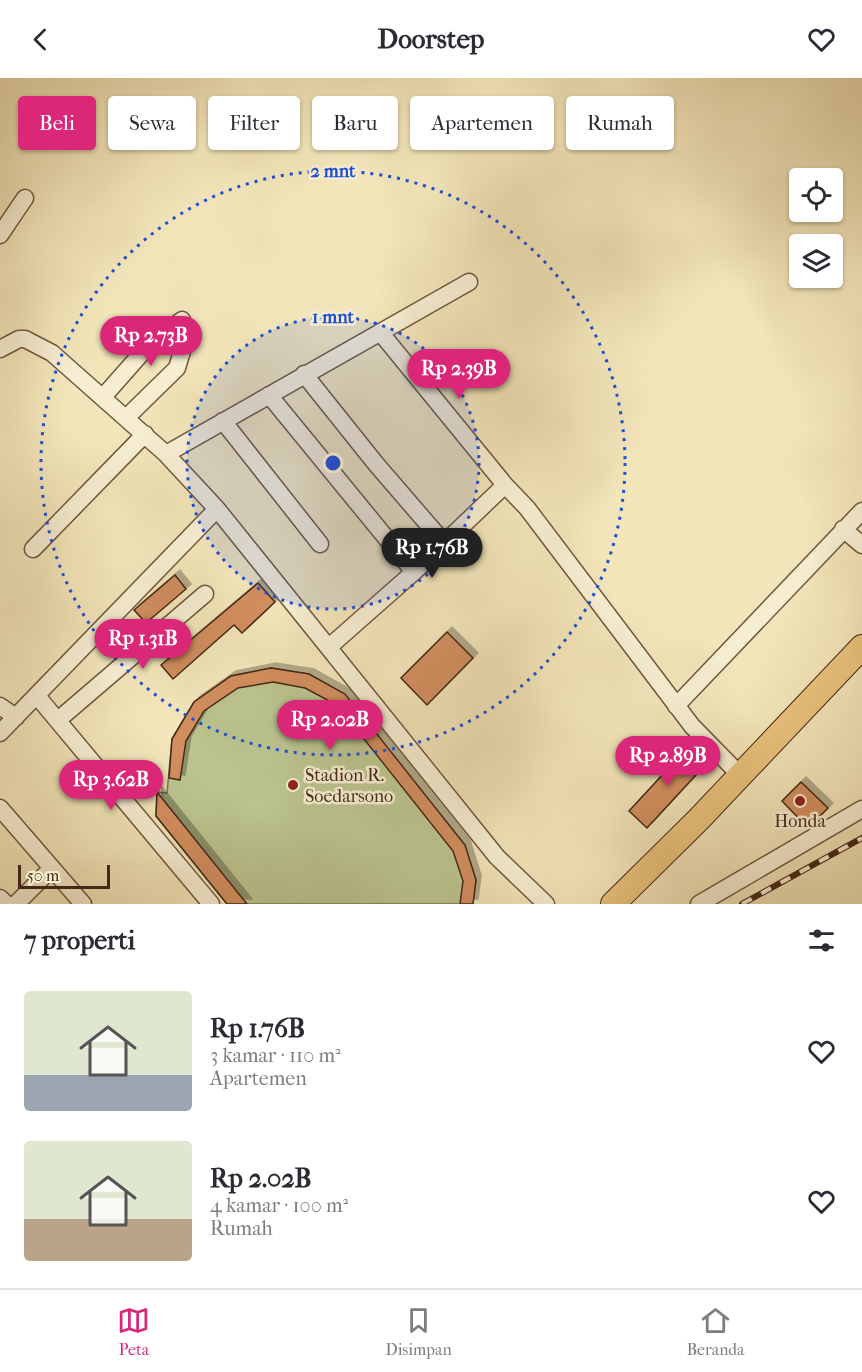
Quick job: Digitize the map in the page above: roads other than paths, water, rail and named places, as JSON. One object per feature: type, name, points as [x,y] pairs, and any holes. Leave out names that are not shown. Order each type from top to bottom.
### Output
[{"type":"highway","points":[[613,904],[862,647]]},
{"type":"street","points":[[0,235],[25,198]]},
{"type":"street","points":[[166,454],[469,282]]},
{"type":"street","points":[[103,398],[148,346],[182,320]]},
{"type":"street","points":[[380,332],[505,486],[550,537],[692,726],[740,775]]},
{"type":"street","points":[[126,417],[177,368],[186,338]]},
{"type":"street","points":[[0,349],[19,339],[32,341],[52,353],[166,454],[217,509],[497,857],[546,904]]},
{"type":"street","points":[[304,374],[376,464],[445,544]]},
{"type":"street","points":[[269,395],[414,572]]},
{"type":"street","points":[[223,421],[320,544]]},
{"type":"street","points":[[33,549],[145,434]]},
{"type":"street","points":[[329,646],[445,544],[505,486]]},
{"type":"street","points":[[0,733],[217,509]]},
{"type":"street","points":[[676,705],[862,511]]},
{"type":"street","points":[[843,530],[862,545]]},
{"type":"street","points":[[58,720],[206,594]]},
{"type":"street","points":[[38,696],[211,904]]},
{"type":"street","points":[[0,706],[16,717]]},
{"type":"street","points":[[0,808],[82,904]]},
{"type":"street","points":[[699,904],[862,809]]},
{"type":"street","points":[[16,904],[52,868]]},
{"type":"street","points":[[0,898],[6,904]]},
{"type":"railway","points":[[742,904],[862,838]]},
{"type":"place","name":"Stadion R. Soedarsono","points":[[293,785]]},
{"type":"place","name":"Honda","points":[[800,801]]}]
